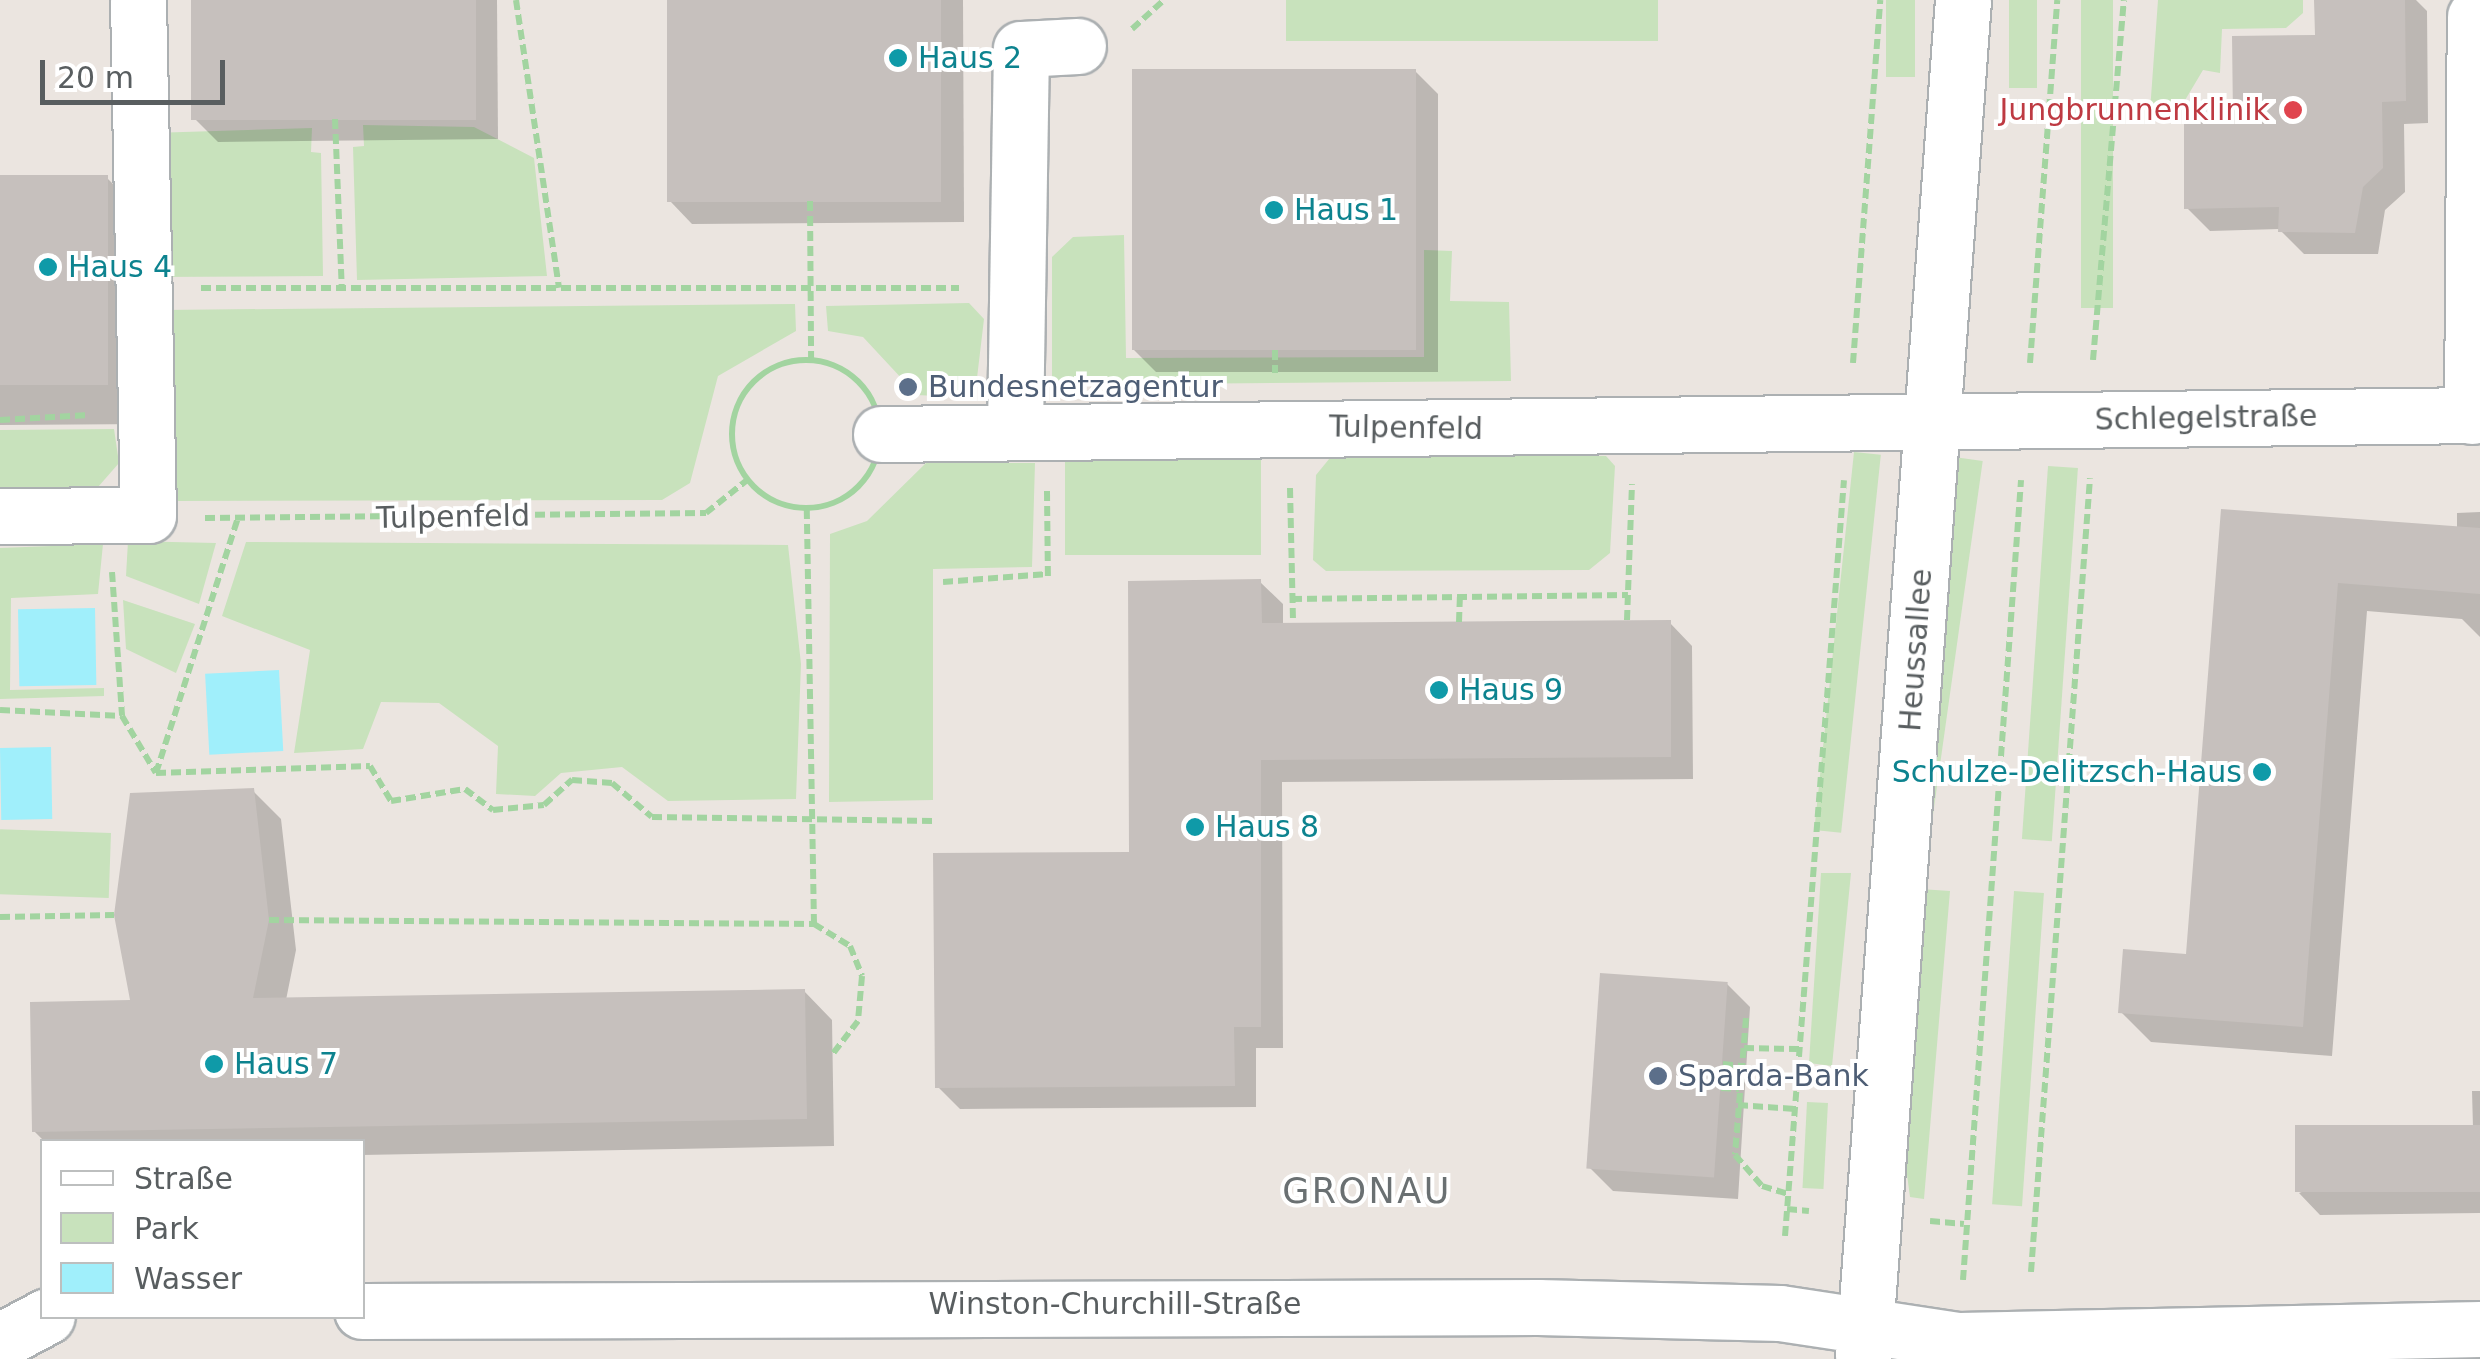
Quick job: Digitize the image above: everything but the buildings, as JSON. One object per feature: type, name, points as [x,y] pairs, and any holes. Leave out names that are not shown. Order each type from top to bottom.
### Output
[{"type":"street","points":[[0,516],[129,515],[146,412],[138,0]]},
{"type":"street","name":"Heussallee","points":[[1864,1341],[1962,0]]},
{"type":"street","points":[[2475,17],[2476,415]]},
{"type":"street","points":[[1031,429],[1015,288],[1021,49],[1101,41]]},
{"type":"street","name":"Schlegelstraße","points":[[1932,427],[2476,415]]},
{"type":"street","name":"Tulpenfeld","points":[[881,434],[1289,427],[1932,427]]},
{"type":"street","name":"Winston-Churchill-Straße","points":[[365,1311],[948,1302],[1538,1307],[1864,1341],[2480,1329]]},
{"type":"street","points":[[0,1342],[40,1319]]},
{"type":"path","points":[[516,0],[560,288]]},
{"type":"path","points":[[1101,41],[1164,0]]},
{"type":"path","points":[[1785,1236],[1880,0]]},
{"type":"path","points":[[1963,1292],[1964,1224],[2057,0]]},
{"type":"path","points":[[2093,360],[2124,0]]},
{"type":"path","points":[[335,119],[342,290]]},
{"type":"path","points":[[810,201],[810,359]]},
{"type":"path","points":[[142,287],[1015,288]]},
{"type":"path","points":[[810,359],[868,392],[881,434],[866,478],[830,505],[806,509],[763,496],[747,480],[731,434],[747,389],[786,362],[810,359]]},
{"type":"path","points":[[0,420],[146,412]]},
{"type":"path","points":[[1289,427],[1293,622]]},
{"type":"path","points":[[1627,620],[1634,428]]},
{"type":"path","points":[[943,582],[1048,577],[1031,429]]},
{"type":"path","points":[[2031,1272],[2091,462]]},
{"type":"path","name":"Tulpenfeld","points":[[129,515],[237,520],[706,513],[747,480]]},
{"type":"path","points":[[806,509],[818,822],[814,924]]},
{"type":"path","points":[[129,515],[122,716],[156,772]]},
{"type":"path","points":[[156,772],[237,520]]},
{"type":"path","points":[[1292,599],[1628,594]]},
{"type":"path","points":[[1459,622],[1460,596]]},
{"type":"path","points":[[0,710],[122,716]]},
{"type":"path","points":[[156,772],[370,766],[391,801],[465,789],[493,810],[544,806],[572,780],[612,782],[652,817],[818,822],[933,820]]},
{"type":"path","points":[[0,918],[114,915]]},
{"type":"path","points":[[269,920],[814,924],[850,946],[862,976],[858,1021],[831,1056]]},
{"type":"path","points":[[1746,1018],[1735,1155],[1762,1186],[1788,1194]]},
{"type":"path","points":[[1744,1048],[1798,1049]]},
{"type":"path","points":[[1722,1064],[1742,1066]]},
{"type":"path","points":[[1721,1088],[1739,1090]]},
{"type":"path","points":[[1738,1105],[1794,1109]]},
{"type":"path","points":[[1787,1209],[1809,1211]]},
{"type":"path","points":[[1916,1220],[1964,1224]]},
{"type":"green space","points":[[1286,0],[1658,0],[1658,41],[1286,41]]},
{"type":"green space","points":[[1886,0],[1915,0],[1915,77],[1886,77]]},
{"type":"green space","points":[[2009,0],[2037,0],[2037,88],[2009,88]]},
{"type":"green space","points":[[2081,0],[2113,0],[2113,308],[2081,308]]},
{"type":"green space","points":[[2158,0],[2303,0],[2303,13],[2286,28],[2222,29],[2220,73],[2203,70],[2178,112],[2150,111]]},
{"type":"green space","points":[[363,125],[474,127],[534,158],[547,276],[357,280],[353,147],[364,146]]},
{"type":"green space","points":[[312,128],[311,152],[321,153],[323,276],[154,277],[151,133]]},
{"type":"green space","points":[[1124,235],[1126,358],[1424,357],[1424,250],[1452,251],[1450,301],[1509,302],[1511,381],[1052,385],[1052,257],[1073,237]]},
{"type":"green space","points":[[969,303],[984,319],[977,378],[955,397],[917,395],[863,337],[828,331],[826,306]]},
{"type":"green space","points":[[795,304],[796,331],[718,376],[690,483],[662,500],[174,501],[163,310]]},
{"type":"green space","points":[[114,429],[119,463],[98,487],[0,489],[0,430]]},
{"type":"green space","points":[[1854,452],[1881,455],[1841,833],[1814,830]]},
{"type":"green space","points":[[1334,453],[1606,456],[1615,466],[1610,553],[1589,570],[1326,571],[1313,560],[1316,475]]},
{"type":"green space","points":[[1954,457],[1983,461],[1931,830],[1902,826]]},
{"type":"green space","points":[[1065,460],[1261,460],[1261,555],[1065,555]]},
{"type":"green space","points":[[926,463],[1035,463],[1032,567],[933,569],[933,800],[829,802],[830,534],[867,521]]},
{"type":"green space","points":[[2048,466],[2078,468],[2052,841],[2022,839]]},
{"type":"green space","points":[[128,541],[216,543],[199,604],[126,576]]},
{"type":"green space","points":[[246,542],[788,545],[801,664],[796,799],[668,801],[622,767],[561,773],[535,796],[496,794],[498,746],[439,703],[381,702],[363,749],[294,753],[310,650],[222,616]]},
{"type":"green space","points":[[103,544],[98,594],[11,598],[10,690],[104,688],[104,696],[0,699],[0,548]]},
{"type":"green space","points":[[123,600],[195,624],[176,673],[126,649]]},
{"type":"green space","points":[[0,829],[111,833],[109,898],[0,894]]},
{"type":"green space","points":[[1821,873],[1851,873],[1832,1066],[1809,1063]]},
{"type":"green space","points":[[1920,889],[1950,891],[1924,1199],[1910,1197],[1902,1137]]},
{"type":"green space","points":[[2014,891],[2044,893],[2022,1206],[1992,1204]]},
{"type":"green space","points":[[1807,1102],[1828,1103],[1823,1189],[1802,1188]]},
{"type":"water","points":[[95,608],[96,685],[19,686],[18,609]]},
{"type":"water","points":[[279,670],[283,751],[209,755],[205,674]]},
{"type":"water","points":[[51,747],[52,819],[1,820],[0,748]]},
{"type":"place","name":"Haus 2","points":[[898,58]]},
{"type":"place","name":"Jungbrunnenklinik","points":[[2293,110]]},
{"type":"place","name":"Haus 1","points":[[1274,210]]},
{"type":"place","name":"Haus 4","points":[[48,267]]},
{"type":"place","name":"Bundesnetzagentur","points":[[908,387]]},
{"type":"place","name":"Haus 9","points":[[1439,690]]},
{"type":"place","name":"Schulze-Delitzsch-Haus","points":[[2262,772]]},
{"type":"place","name":"Haus 8","points":[[1195,827]]},
{"type":"place","name":"Haus 7","points":[[214,1064]]},
{"type":"place","name":"Sparda-Bank","points":[[1658,1076]]},
{"type":"district","name":"GRONAU","points":[[1367,1191]]}]
